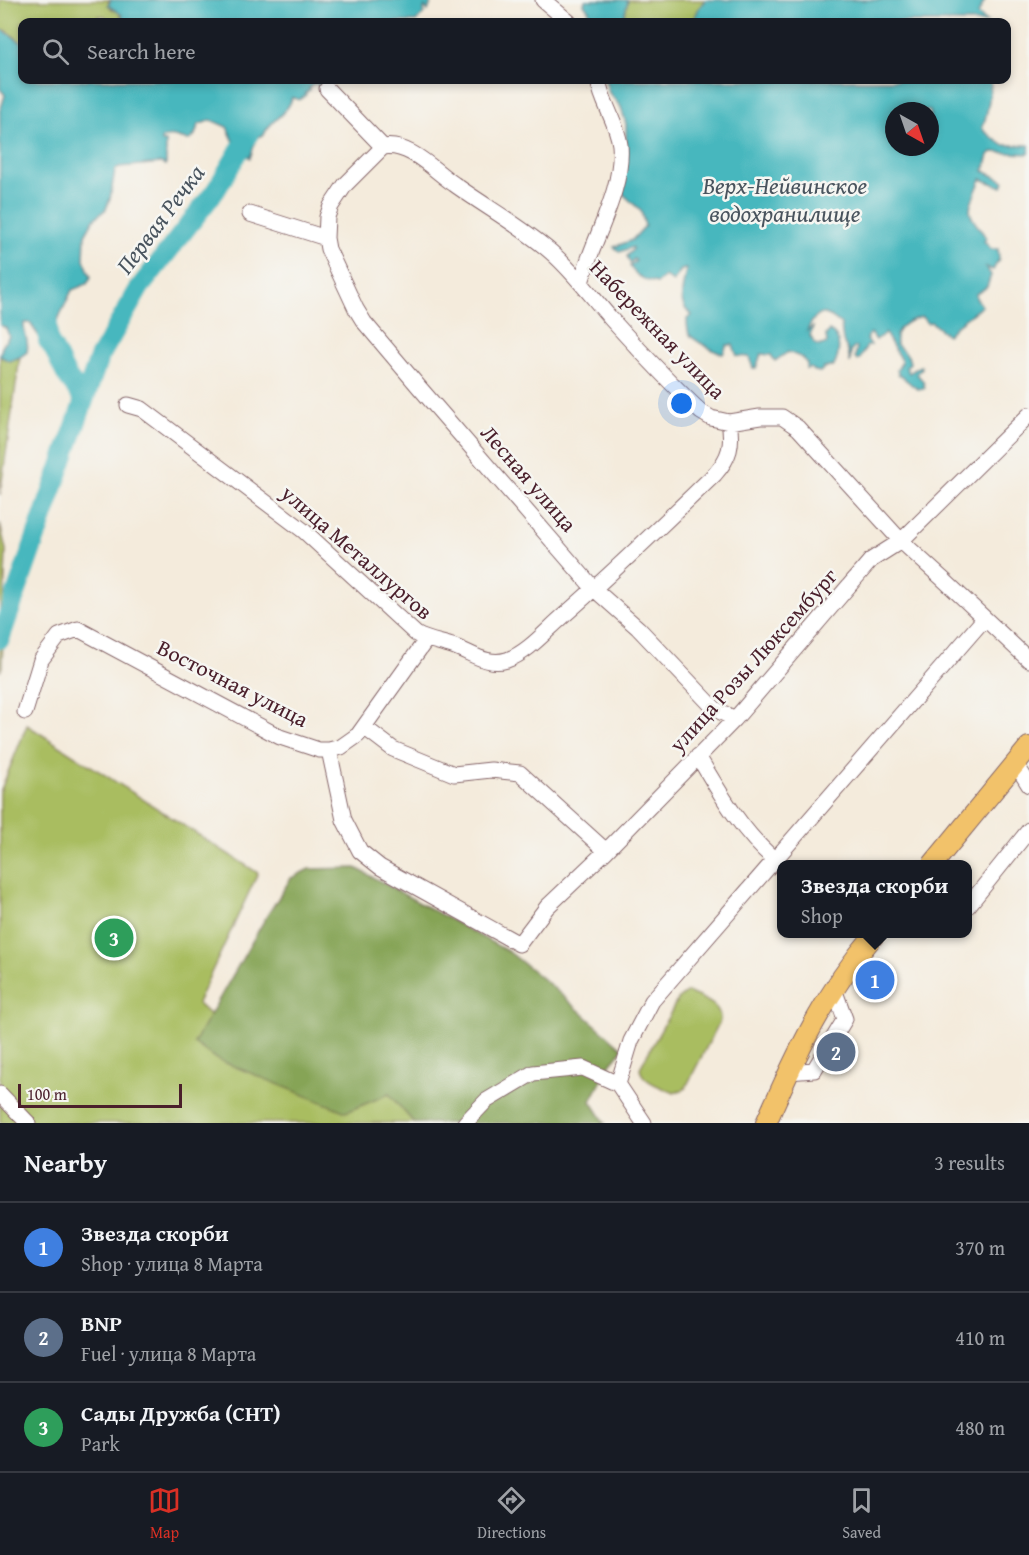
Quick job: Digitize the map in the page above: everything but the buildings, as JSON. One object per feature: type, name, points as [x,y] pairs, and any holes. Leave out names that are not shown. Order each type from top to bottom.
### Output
[{"type":"main road","points":[[936,860],[1029,747]]},
{"type":"main road","points":[[766,1123],[814,1020],[852,961],[871,938]]},
{"type":"street","points":[[543,0],[564,18]]},
{"type":"street","points":[[582,283],[619,171],[620,160],[618,135],[599,84]]},
{"type":"street","points":[[327,89],[383,147]]},
{"type":"street","name":"Набережная улица","points":[[383,147],[397,147],[418,157],[454,185],[540,243],[582,283],[612,320],[691,402],[711,418],[729,422],[760,417],[782,417],[798,428],[901,542],[945,580],[1029,660]]},
{"type":"street","name":"Лесная улица","points":[[383,147],[354,174],[337,196],[327,217],[326,238],[333,261],[364,322],[594,589],[638,628],[715,709],[735,719]]},
{"type":"street","points":[[250,214],[326,238]]},
{"type":"street","name":"улица Металлургов","points":[[128,405],[142,409],[304,531],[399,620],[426,640],[455,647],[484,660],[496,662],[507,660],[531,645],[594,589],[723,465],[731,447],[729,422]]},
{"type":"street","name":"улица Розы Люксембург","points":[[329,750],[344,820],[360,851],[380,867],[519,944],[547,907],[606,851],[735,719],[871,560],[901,542],[1029,415]]},
{"type":"street","points":[[618,1084],[631,1041],[652,1001],[984,619]]},
{"type":"street","name":"Восточная улица","points":[[24,712],[41,660],[59,636],[78,629],[280,737],[319,750],[329,750],[350,741],[364,727],[426,640]]},
{"type":"street","points":[[364,727],[393,749],[454,774],[490,770],[520,774],[606,851]]},
{"type":"street","points":[[698,756],[726,802],[756,844],[774,859]]},
{"type":"street","points":[[1016,764],[1029,784]]},
{"type":"street","points":[[972,901],[1029,830]]},
{"type":"street","points":[[465,1123],[486,1101],[533,1073],[583,1068],[618,1084],[644,1123]]},
{"type":"street","points":[[0,1094],[28,1123]]},
{"type":"green space","points":[[0,0],[111,0],[108,1],[111,9],[118,11],[122,18],[98,16],[99,18],[18,18],[18,40],[6,30],[0,31]]},
{"type":"green space","points":[[628,0],[705,0],[695,18],[624,18]]},
{"type":"green space","points":[[0,356],[9,361],[20,357],[0,495]]},
{"type":"green space","points":[[0,523],[6,550],[0,672]]},
{"type":"green space","points":[[27,725],[258,873],[197,1003],[248,1050],[386,1070],[419,1123],[0,1123],[0,792]]},
{"type":"green space","points":[[356,868],[509,952],[623,1049],[611,1063],[591,1101],[605,1123],[414,1123],[389,1094],[346,1112],[216,1059],[194,1043],[291,878],[309,869]]},
{"type":"green space","points":[[688,992],[714,1006],[720,1015],[720,1021],[685,1089],[674,1093],[648,1080],[641,1073],[640,1068],[678,999]]},
{"type":"water","points":[[111,0],[432,0],[428,11],[425,7],[420,18],[123,18],[122,15],[108,5]]},
{"type":"water","points":[[585,0],[628,0],[624,18],[590,18],[589,11],[584,4]]},
{"type":"water","points":[[705,0],[985,0],[978,14],[982,18],[695,18]]},
{"type":"water","points":[[3,30],[18,40],[18,84],[314,84],[299,100],[292,97],[287,108],[270,125],[264,135],[257,137],[250,158],[235,144],[227,127],[211,120],[198,125],[195,134],[188,140],[173,137],[161,139],[162,142],[166,142],[166,165],[162,163],[119,167],[115,170],[106,209],[94,219],[85,235],[84,259],[91,277],[87,284],[72,290],[48,341],[38,335],[30,323],[24,323],[28,344],[27,352],[9,361],[0,356],[2,347],[9,336],[6,328],[0,325],[0,111],[5,95],[0,89],[0,31]]},
{"type":"water","name":"Верх-Нейвинское водохранилище","points":[[606,84],[991,84],[982,127],[984,131],[1003,145],[1029,145],[1029,154],[992,152],[984,171],[1004,181],[1002,187],[981,179],[971,205],[971,215],[987,238],[984,241],[991,249],[998,249],[999,259],[993,270],[986,267],[991,275],[987,287],[976,294],[982,306],[947,335],[931,322],[927,323],[922,317],[907,323],[897,333],[896,344],[908,356],[910,363],[906,367],[909,373],[921,366],[922,368],[917,374],[925,388],[918,389],[899,375],[897,370],[902,362],[885,333],[876,340],[871,333],[867,341],[871,345],[867,346],[860,359],[857,360],[855,357],[857,347],[855,347],[851,351],[850,363],[843,341],[841,324],[825,314],[817,316],[807,331],[813,327],[810,336],[819,346],[827,343],[826,335],[829,331],[838,342],[834,366],[824,368],[820,372],[810,368],[806,369],[807,364],[803,358],[788,352],[775,361],[771,355],[761,354],[756,368],[753,368],[749,357],[737,356],[733,345],[727,345],[723,354],[705,346],[691,336],[687,319],[692,315],[686,309],[682,299],[686,269],[681,270],[673,282],[665,276],[657,283],[649,281],[638,275],[630,266],[636,261],[634,259],[630,263],[627,256],[633,247],[620,252],[614,247],[632,240],[645,226],[641,211],[620,191],[626,159],[626,124],[621,107],[609,93]]},
{"type":"waterway","name":"Первая Речка","points":[[0,639],[99,358],[140,287],[216,190],[248,136],[242,128]]},
{"type":"waterway","name":"Первая Речка","points":[[48,315],[48,341],[83,401]]},
{"type":"place","name":"Сады Дружба (СНТ)","points":[[114,938]]},
{"type":"place","name":"Звезда скорби","points":[[875,980]]},
{"type":"place","name":"BNP","points":[[836,1052]]}]
